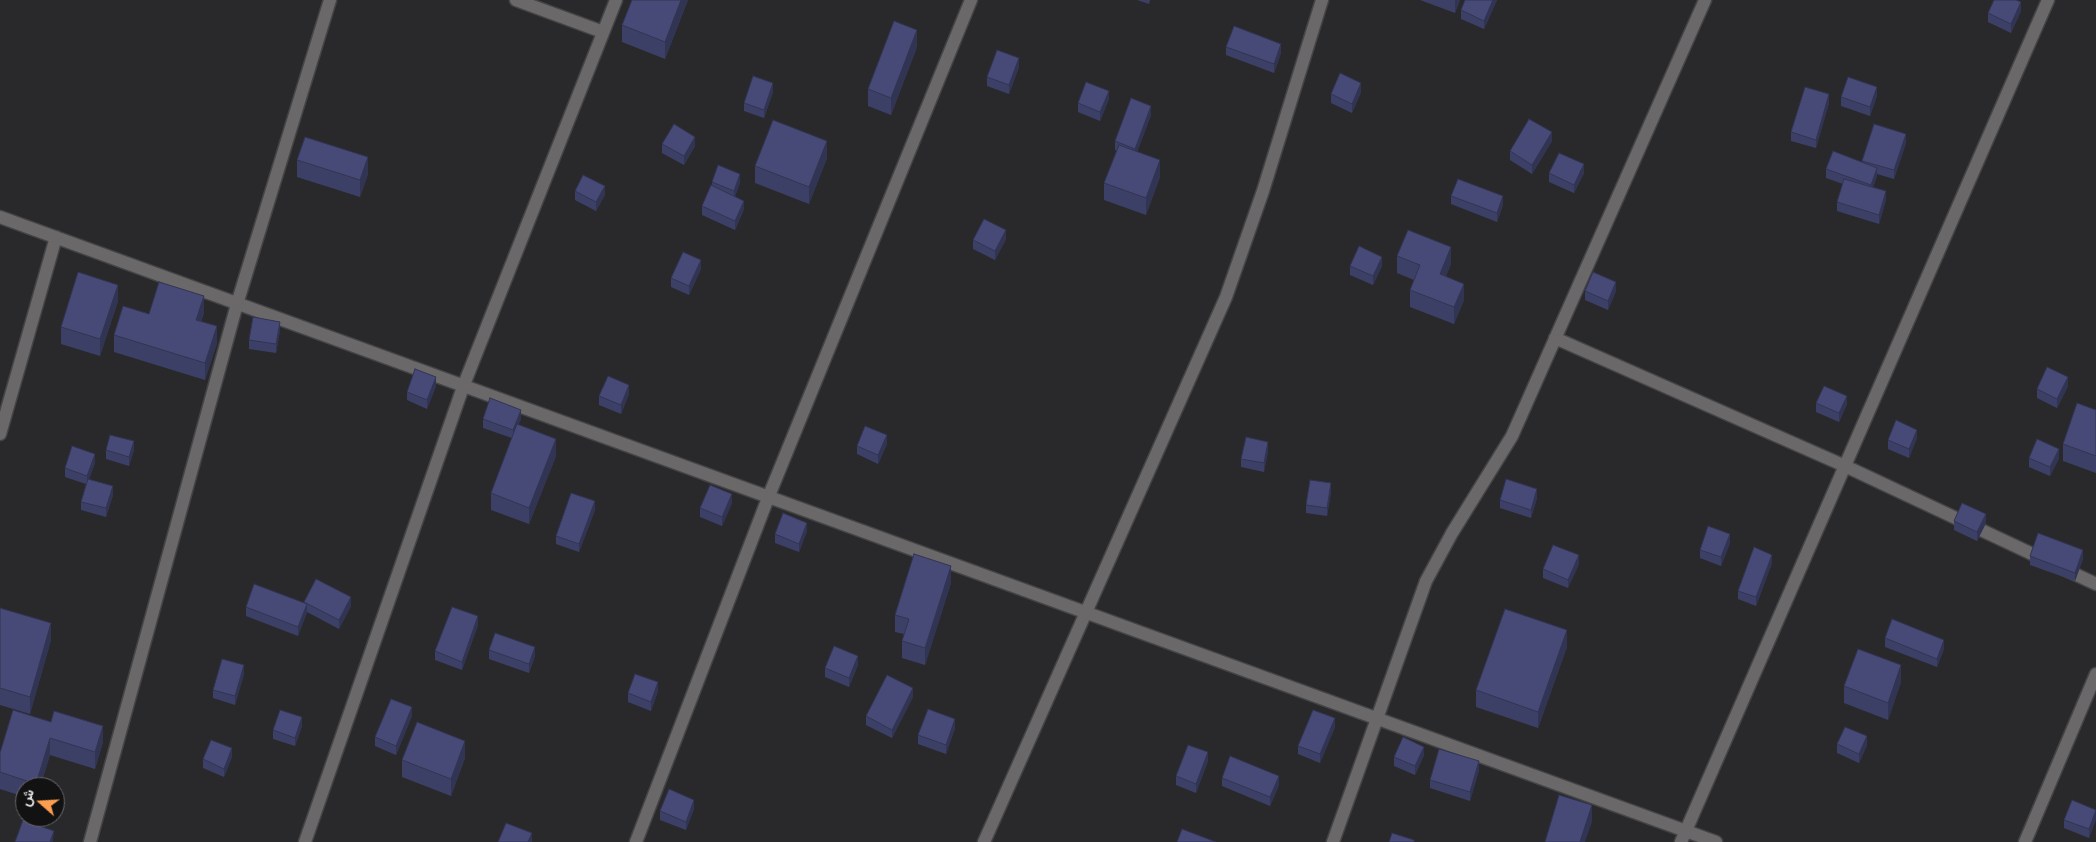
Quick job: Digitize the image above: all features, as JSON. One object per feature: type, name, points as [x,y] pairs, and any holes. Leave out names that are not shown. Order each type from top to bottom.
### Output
[{"type":"street","points":[[90,842],[237,304],[330,0]]},
{"type":"street","points":[[516,0],[603,32]]},
{"type":"street","points":[[305,842],[463,387],[616,0]]},
{"type":"street","points":[[636,842],[768,498],[971,0]]},
{"type":"street","points":[[984,842],[1226,297],[1263,191],[1322,0]]},
{"type":"street","points":[[1333,842],[1426,581],[1452,533],[1512,436],[1705,0]]},
{"type":"street","points":[[1683,836],[2048,0]]},
{"type":"street","points":[[0,217],[1377,718],[1683,836],[1716,842]]},
{"type":"street","points":[[0,434],[56,237]]},
{"type":"street","points":[[1555,338],[1845,466],[2096,584]]},
{"type":"street","points":[[2025,842],[2096,674]]},
{"type":"building","points":[[632,0],[681,0],[665,42],[622,25]]},
{"type":"building","points":[[1465,0],[1493,0],[1484,21],[1461,10]]},
{"type":"building","points":[[1994,0],[2016,0],[2021,2],[2011,24],[1988,13]]},
{"type":"building","points":[[894,21],[917,30],[891,98],[868,89]]},
{"type":"building","points":[[1234,26],[1281,44],[1274,64],[1226,47]]},
{"type":"building","points":[[997,50],[1019,58],[1009,85],[987,77]]},
{"type":"building","points":[[1340,73],[1361,83],[1352,104],[1331,94]]},
{"type":"building","points":[[753,76],[773,83],[764,110],[744,103]]},
{"type":"building","points":[[1848,77],[1877,87],[1870,107],[1841,97]]},
{"type":"building","points":[[1086,82],[1109,91],[1100,112],[1078,103]]},
{"type":"building","points":[[1805,87],[1829,94],[1816,140],[1791,132]]},
{"type":"building","points":[[1131,98],[1151,106],[1135,149],[1115,141]]},
{"type":"building","points":[[1529,119],[1552,132],[1532,165],[1510,151]]},
{"type":"building","points":[[773,120],[827,141],[809,187],[755,166]]},
{"type":"building","points":[[674,124],[695,137],[684,156],[662,144]]},
{"type":"building","points":[[1874,124],[1906,134],[1894,170],[1862,161]]},
{"type":"building","points":[[305,137],[368,157],[360,180],[297,160]]},
{"type":"building","points":[[1119,145],[1160,160],[1146,198],[1104,183]]},
{"type":"building","points":[[1833,151],[1877,168],[1871,185],[1826,169]]},
{"type":"building","points":[[1559,153],[1584,164],[1574,185],[1549,173]]},
{"type":"building","points":[[718,165],[740,174],[734,191],[712,182]]},
{"type":"building","points":[[583,175],[605,186],[596,202],[575,191]]},
{"type":"building","points":[[1458,179],[1503,196],[1497,213],[1451,196]]},
{"type":"building","points":[[1844,179],[1886,191],[1879,215],[1837,202]]},
{"type":"building","points":[[711,185],[744,201],[735,221],[702,206]]},
{"type":"building","points":[[984,219],[1006,230],[995,251],[973,240]]},
{"type":"building","points":[[1408,230],[1451,247],[1440,274],[1464,284],[1454,307],[1410,290],[1420,265],[1397,256]]},
{"type":"building","points":[[1359,246],[1382,257],[1373,276],[1350,266]]},
{"type":"building","points":[[683,252],[701,260],[689,286],[671,278]]},
{"type":"building","points":[[78,272],[118,285],[100,339],[61,327]]},
{"type":"building","points":[[1593,272],[1616,282],[1608,301],[1585,291]]},
{"type":"building","points":[[159,282],[204,296],[196,320],[217,326],[205,363],[114,335],[123,306],[149,314]]},
{"type":"building","points":[[253,317],[280,322],[276,344],[249,340]]},
{"type":"building","points":[[2047,367],[2068,377],[2057,399],[2037,389]]},
{"type":"building","points":[[415,369],[436,377],[427,400],[407,392]]},
{"type":"building","points":[[608,376],[629,385],[621,405],[599,396]]},
{"type":"building","points":[[1824,386],[1847,396],[1839,413],[1816,403]]},
{"type":"building","points":[[490,398],[521,410],[513,430],[483,419]]},
{"type":"building","points":[[2077,403],[2096,410],[2096,456],[2063,444]]},
{"type":"building","points":[[1896,420],[1917,430],[1909,449],[1888,440]]},
{"type":"building","points":[[517,424],[556,439],[529,508],[491,493]]},
{"type":"building","points":[[865,426],[887,435],[878,455],[857,446]]},
{"type":"building","points":[[110,435],[134,441],[129,457],[106,450]]},
{"type":"building","points":[[1246,437],[1268,442],[1264,463],[1241,459]]},
{"type":"building","points":[[2037,439],[2059,449],[2050,467],[2029,458]]},
{"type":"building","points":[[72,446],[95,454],[87,476],[65,468]]},
{"type":"building","points":[[88,479],[113,486],[106,508],[81,502]]},
{"type":"building","points":[[1506,479],[1537,489],[1531,510],[1500,500]]},
{"type":"building","points":[[1310,480],[1331,483],[1327,508],[1306,505]]},
{"type":"building","points":[[710,485],[732,494],[722,517],[700,508]]},
{"type":"building","points":[[571,493],[595,501],[579,544],[556,536]]},
{"type":"building","points":[[1962,503],[1986,514],[1977,532],[1954,521]]},
{"type":"building","points":[[783,513],[807,523],[799,544],[775,534]]},
{"type":"building","points":[[1708,526],[1730,534],[1721,557],[1700,550]]},
{"type":"building","points":[[2038,533],[2083,550],[2075,573],[2030,556]]},
{"type":"building","points":[[1553,545],[1579,555],[1568,580],[1543,569]]},
{"type":"building","points":[[1754,547],[1772,555],[1756,597],[1738,591]]},
{"type":"building","points":[[914,554],[951,566],[925,648],[902,641],[909,619],[895,615]]},
{"type":"building","points":[[316,579],[351,597],[339,620],[304,602]]},
{"type":"building","points":[[254,584],[307,604],[298,627],[246,607]]},
{"type":"building","points":[[452,607],[478,616],[462,662],[435,651]]},
{"type":"building","points":[[0,608],[51,623],[30,697],[0,688]]},
{"type":"building","points":[[1505,609],[1567,630],[1538,712],[1476,690]]},
{"type":"building","points":[[1892,619],[1944,640],[1937,659],[1885,638]]},
{"type":"building","points":[[495,633],[535,647],[529,664],[489,650]]},
{"type":"building","points":[[834,646],[858,656],[849,678],[825,668]]},
{"type":"building","points":[[1858,649],[1901,665],[1888,703],[1844,686]]},
{"type":"building","points":[[222,659],[244,665],[235,696],[213,690]]},
{"type":"building","points":[[635,674],[658,682],[651,702],[628,693]]},
{"type":"building","points":[[887,675],[913,688],[892,730],[866,716]]},
{"type":"building","points":[[391,699],[412,707],[396,746],[375,737]]},
{"type":"building","points":[[928,709],[955,719],[946,745],[918,735]]},
{"type":"building","points":[[13,710],[51,722],[54,711],[103,726],[95,752],[50,738],[38,777],[15,777],[0,772],[0,753]]},
{"type":"building","points":[[280,710],[302,717],[295,738],[273,730]]},
{"type":"building","points":[[1313,710],[1335,718],[1320,754],[1298,746]]},
{"type":"building","points":[[417,722],[465,741],[451,779],[402,760]]},
{"type":"building","points":[[1845,727],[1867,736],[1859,754],[1837,744]]},
{"type":"building","points":[[1403,737],[1424,747],[1415,766],[1394,757]]},
{"type":"building","points":[[211,740],[232,748],[224,769],[203,759]]},
{"type":"building","points":[[1188,745],[1208,752],[1196,784],[1176,776]]},
{"type":"building","points":[[1439,749],[1479,761],[1470,792],[1430,780]]},
{"type":"building","points":[[1230,756],[1279,776],[1270,797],[1222,778]]},
{"type":"building","points":[[669,789],[694,800],[686,822],[660,811]]},
{"type":"building","points":[[1559,795],[1592,805],[1580,842],[1545,842]]},
{"type":"building","points":[[2072,800],[2096,810],[2089,829],[2064,820]]},
{"type":"building","points":[[506,823],[532,833],[528,842],[498,842]]},
{"type":"building","points":[[20,827],[43,827],[54,831],[50,842],[15,842]]},
{"type":"building","points":[[1182,829],[1216,842],[1177,842]]},
{"type":"building","points":[[1392,833],[1414,840],[1414,842],[1389,842]]}]
